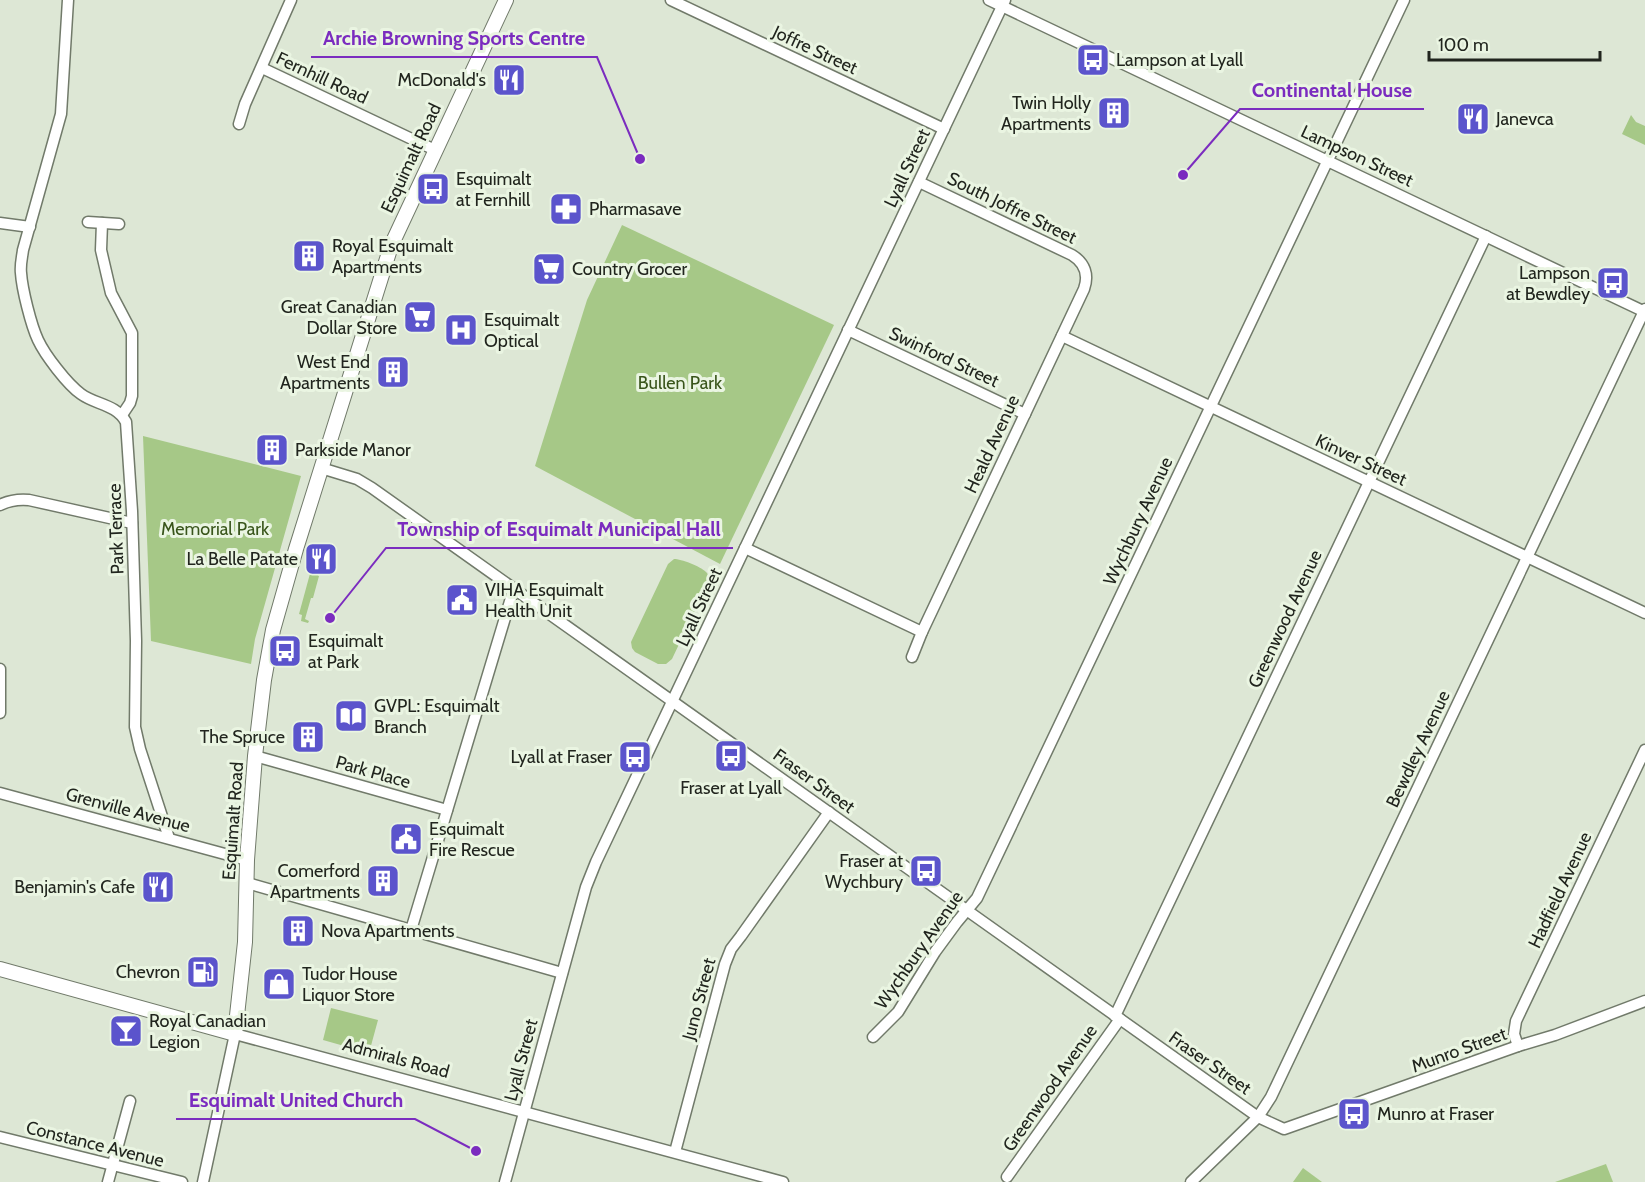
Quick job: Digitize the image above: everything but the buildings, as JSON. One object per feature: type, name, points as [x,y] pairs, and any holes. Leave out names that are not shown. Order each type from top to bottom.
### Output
[{"type":"main road","name":"Esquimalt Road","points":[[235,1034],[245,942],[255,756],[270,640],[391,246],[506,0]]},
{"type":"main road","name":"Admirals Road","points":[[0,969],[235,1034]]},
{"type":"street","points":[[68,0],[61,114],[21,261],[21,273],[34,330],[41,346],[74,388],[90,399],[117,410],[122,416],[132,396],[133,340],[129,327],[111,293],[101,250],[102,223]]},
{"type":"street","name":"Fernhill Road","points":[[291,0],[262,68],[435,150]]},
{"type":"street","name":"Joffre Street","points":[[672,0],[944,129]]},
{"type":"street","name":"Lampson Street","points":[[989,0],[1004,3],[1327,161],[1645,310]]},
{"type":"street","name":"Wychbury Avenue","points":[[873,1037],[898,1012],[935,952],[977,898],[1404,0]]},
{"type":"street","name":"Lyall Street","points":[[505,1182],[586,887],[596,862],[1004,3]]},
{"type":"street","points":[[239,124],[245,104],[262,68]]},
{"type":"street","name":"South Joffre Street","points":[[919,182],[1072,255],[1082,263],[1085,270]]},
{"type":"street","points":[[88,222],[119,224]]},
{"type":"street","points":[[0,223],[30,226]]},
{"type":"street","name":"Greenwood Avenue","points":[[1007,1177],[1117,1017],[1486,236]]},
{"type":"street","name":"Heald Avenue","points":[[912,657],[1084,289],[1085,270]]},
{"type":"street","name":"Bewdley Avenue","points":[[1191,1182],[1258,1117],[1271,1097],[1645,310]]},
{"type":"street","name":"Swinford Street","points":[[848,330],[1025,414]]},
{"type":"street","name":"Kinver Street","points":[[1062,336],[1645,613]]},
{"type":"street","name":"Park Terrace","points":[[122,416],[128,430],[132,523],[136,641],[135,727],[169,838]]},
{"type":"street","name":"Fraser Street","points":[[321,468],[367,484],[1258,1117],[1284,1129]]},
{"type":"street","points":[[0,505],[20,499],[29,500],[132,523]]},
{"type":"street","points":[[745,548],[922,632]]},
{"type":"street","points":[[411,930],[514,588]]},
{"type":"street","points":[[0,669],[0,713]]},
{"type":"street","name":"Hadfield Avenue","points":[[1518,1046],[1514,1034],[1516,1021],[1645,750]]},
{"type":"street","name":"Park Place","points":[[255,756],[447,810]]},
{"type":"street","name":"Grenville Avenue","points":[[0,792],[248,860]]},
{"type":"street","name":"Juno Street","points":[[675,1152],[725,963],[731,949],[829,812]]},
{"type":"street","points":[[247,883],[562,973]]},
{"type":"street","name":"Munro Street","points":[[1284,1129],[1555,1035],[1645,1001]]},
{"type":"street","name":"Admirals Road","points":[[235,1034],[783,1182]]},
{"type":"street","name":"Esquimalt Road","points":[[202,1182],[235,1034]]},
{"type":"street","points":[[108,1182],[130,1101]]},
{"type":"street","name":"Constance Avenue","points":[[0,1137],[182,1182]]},
{"type":"green space","points":[[1631,115],[1636,122],[1645,126],[1645,145],[1622,134]]},
{"type":"green space","name":"Bullen Park","points":[[622,225],[834,325],[720,564],[535,466],[587,300]]},
{"type":"green space","name":"Memorial Park","points":[[143,436],[301,476],[255,639],[251,664],[151,641]]},
{"type":"green space","points":[[674,559],[690,563],[703,570],[708,574],[709,581],[672,659],[666,664],[658,664],[635,652],[631,642],[668,564]]},
{"type":"green space","points":[[311,570],[319,576],[305,619],[309,621],[308,623],[301,621],[302,615],[299,614]]},
{"type":"green space","points":[[331,1008],[378,1020],[369,1053],[323,1040]]},
{"type":"green space","points":[[1606,1164],[1613,1182],[1555,1182]]},
{"type":"green space","points":[[1303,1168],[1322,1182],[1293,1182]]},
{"type":"place","name":"Lampson at Lyall","points":[[1093,60]]},
{"type":"place","name":"McDonald's","points":[[509,80]]},
{"type":"place","name":"Twin Holly Apartments","points":[[1114,113]]},
{"type":"place","name":"Janevca","points":[[1473,119]]},
{"type":"place","name":"Archie Browning Sports Centre","points":[[640,159]]},
{"type":"place","name":"Continental House","points":[[1183,175]]},
{"type":"place","name":"Esquimalt at Fernhill","points":[[433,189]]},
{"type":"place","name":"Pharmasave","points":[[566,209]]},
{"type":"place","name":"Royal Esquimalt Apartments","points":[[309,256]]},
{"type":"place","name":"Country Grocer","points":[[549,269]]},
{"type":"place","name":"Lampson at Bewdley","points":[[1613,283]]},
{"type":"place","name":"Great Canadian Dollar Store","points":[[420,317]]},
{"type":"place","name":"Esquimalt Optical","points":[[461,330]]},
{"type":"place","name":"West End Apartments","points":[[393,372]]},
{"type":"place","name":"Parkside Manor","points":[[272,450]]},
{"type":"place","name":"La Belle Patate","points":[[321,559]]},
{"type":"place","name":"VIHA Esquimalt Health Unit","points":[[462,600]]},
{"type":"place","name":"Township of Esquimalt Municipal Hall","points":[[330,618]]},
{"type":"place","name":"Esquimalt at Park","points":[[285,651]]},
{"type":"place","name":"GVPL: Esquimalt Branch","points":[[351,716]]},
{"type":"place","name":"The Spruce","points":[[308,737]]},
{"type":"place","name":"Fraser at Lyall","points":[[731,756]]},
{"type":"place","name":"Lyall at Fraser","points":[[635,757]]},
{"type":"place","name":"Esquimalt Fire Rescue","points":[[406,839]]},
{"type":"place","name":"Fraser at Wychbury","points":[[926,871]]},
{"type":"place","name":"Comerford Apartments","points":[[383,881]]},
{"type":"place","name":"Benjamin's Cafe","points":[[158,887]]},
{"type":"place","name":"Nova Apartments","points":[[298,931]]},
{"type":"place","name":"Chevron","points":[[203,972]]},
{"type":"place","name":"Tudor House Liquor Store","points":[[279,984]]},
{"type":"place","name":"Royal Canadian Legion","points":[[126,1031]]},
{"type":"place","name":"Munro at Fraser","points":[[1354,1114]]},
{"type":"place","name":"Esquimalt United Church","points":[[476,1151]]}]
